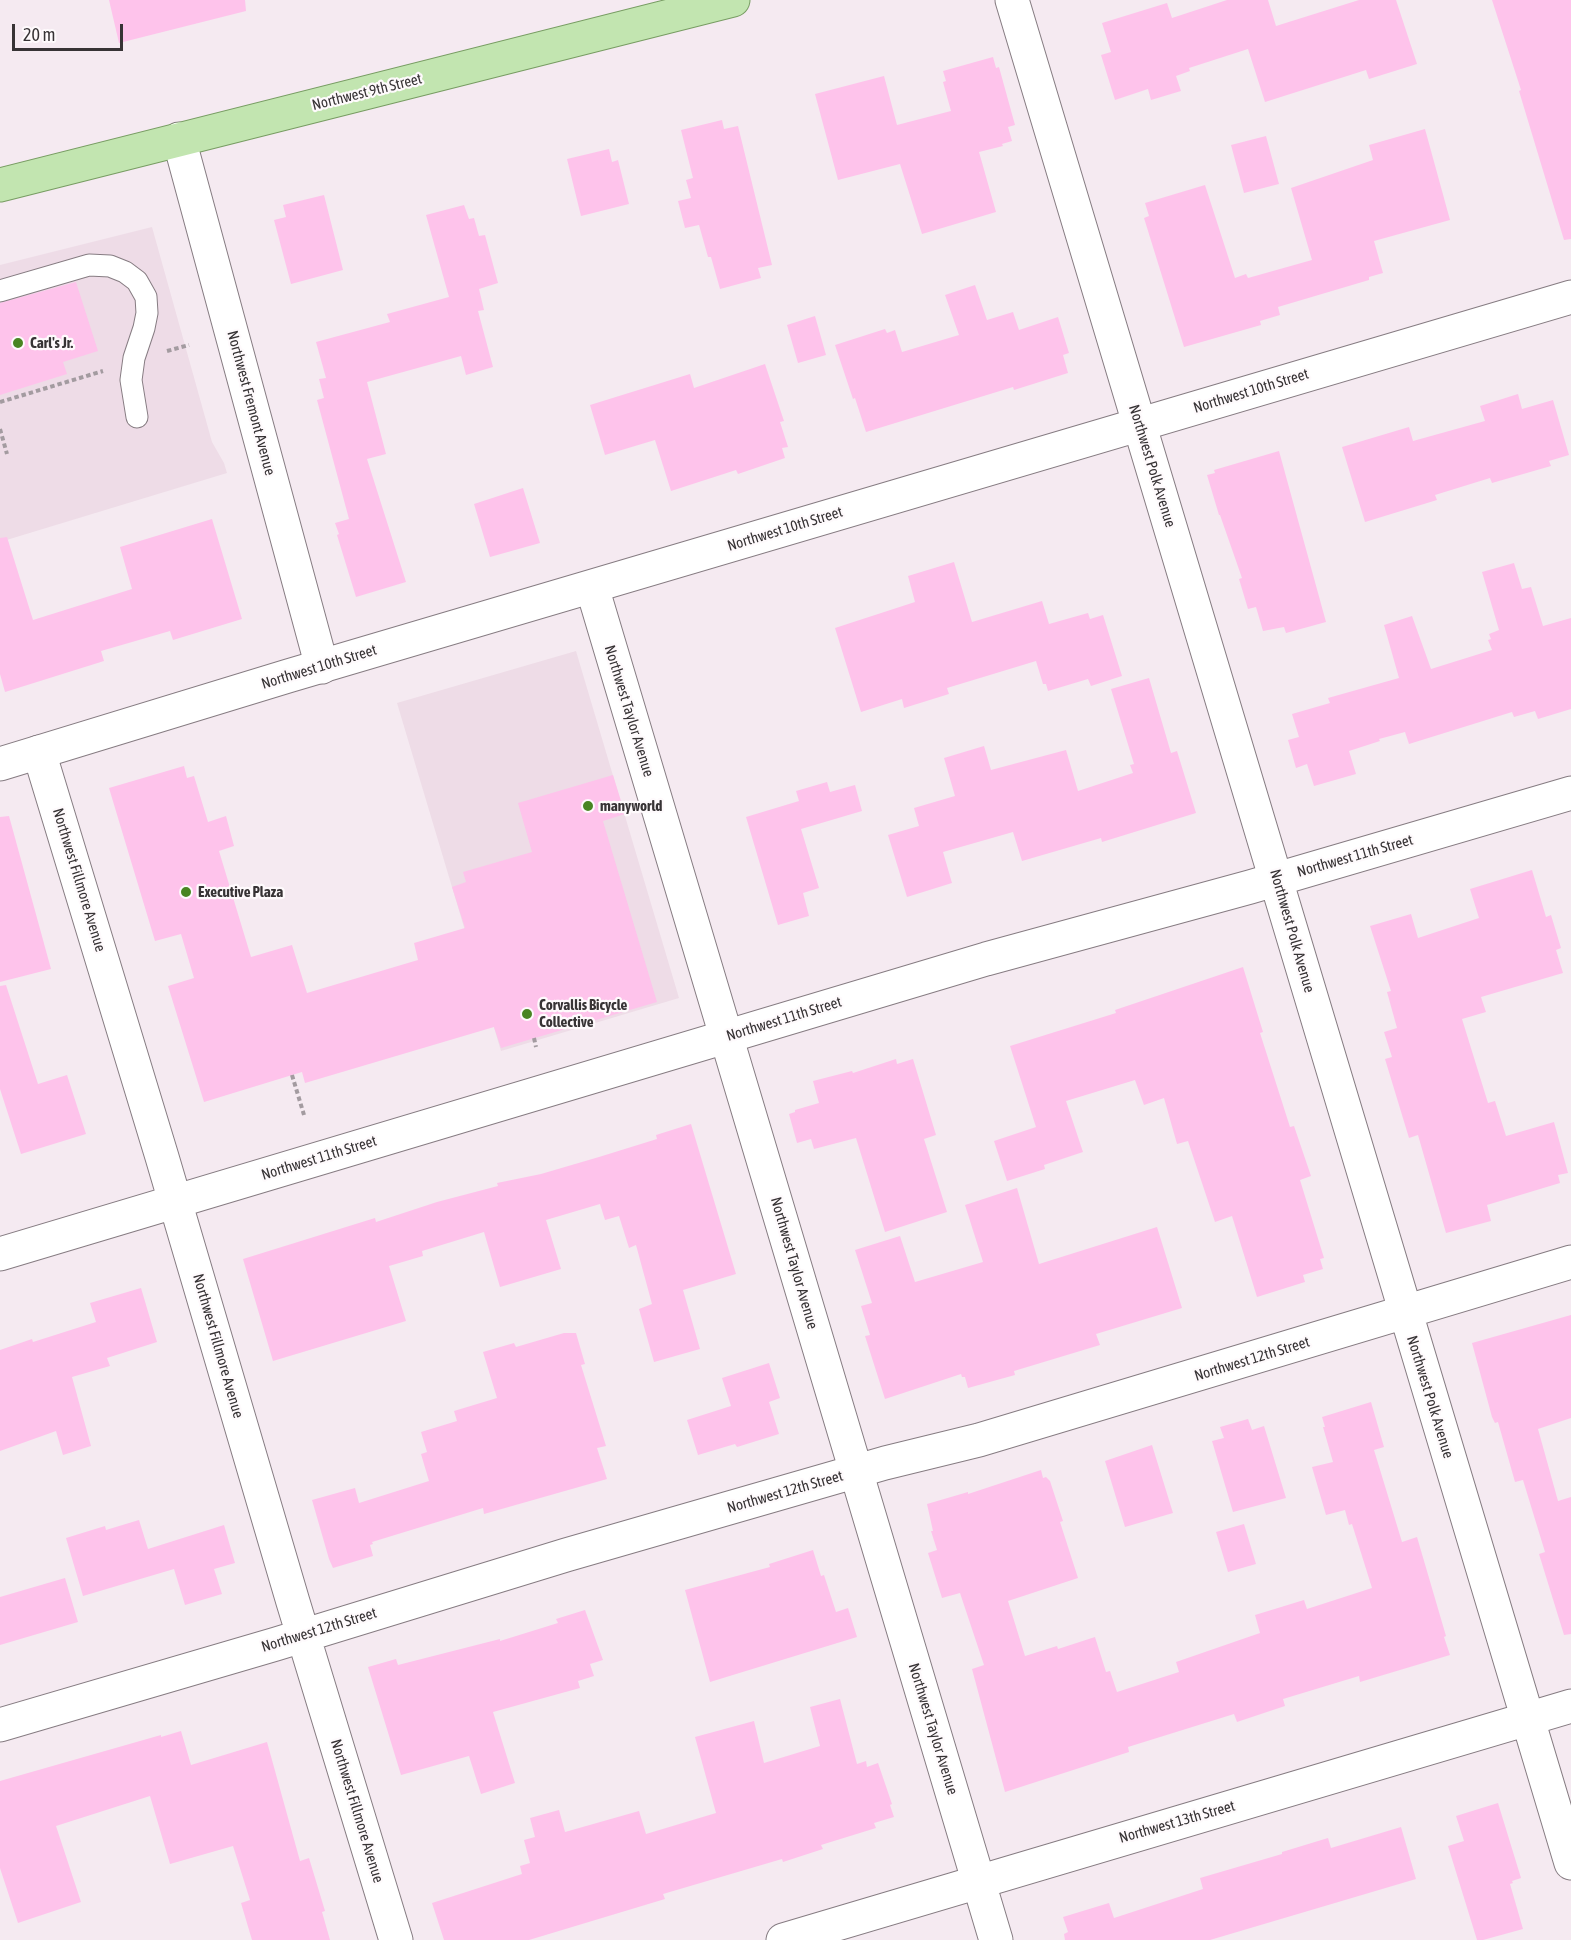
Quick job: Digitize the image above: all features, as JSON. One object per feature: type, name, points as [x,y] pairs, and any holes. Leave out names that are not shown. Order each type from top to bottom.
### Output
[{"type":"main road","name":"Northwest 9th Street","points":[[0,185],[730,0]]},
{"type":"street","name":"Northwest Polk Avenue","points":[[1012,0],[1571,1863]]},
{"type":"street","name":"Northwest Fremont Avenue","points":[[179,140],[322,667]]},
{"type":"street","name":"Northwest 10th Street","points":[[0,764],[1571,297]]},
{"type":"street","name":"Northwest Taylor Avenue","points":[[592,587],[996,1940]]},
{"type":"street","name":"Northwest Fillmore Avenue","points":[[39,752],[176,1201],[303,1635],[396,1940]]},
{"type":"street","name":"Northwest 11th Street","points":[[0,1254],[1016,951],[1250,888],[1571,793]]},
{"type":"street","name":"Northwest 12th Street","points":[[0,1725],[556,1558],[856,1472],[979,1440],[1571,1262]]},
{"type":"street","name":"Northwest 13th Street","points":[[783,1940],[1571,1706]]},
{"type":"lane","points":[[0,291],[88,265],[110,266],[137,281],[146,297],[146,321],[133,362],[130,381],[137,417]]},
{"type":"path","points":[[0,402],[189,345]]},
{"type":"path","points":[[0,429],[7,454]]},
{"type":"path","points":[[534,1038],[536,1047]]},
{"type":"path","points":[[292,1075],[304,1115]]},
{"type":"shaded area","points":[[152,227],[212,442],[227,473],[0,542],[0,265]]},
{"type":"shaded area","points":[[576,651],[679,998],[501,1051],[397,703]]},
{"type":"building","points":[[109,0],[245,0],[246,11],[119,43]]},
{"type":"building","points":[[1227,0],[1268,0],[1276,26],[1359,0],[1396,0],[1417,64],[1369,79],[1366,70],[1265,102],[1248,49],[1189,68],[1190,71],[1176,76],[1181,91],[1151,100],[1148,89],[1115,100],[1101,55],[1111,52],[1102,23],[1167,3],[1172,18]]},
{"type":"building","points":[[1492,0],[1571,0],[1571,239],[1564,240],[1519,91],[1521,90]]},
{"type":"building","points":[[993,57],[996,68],[999,67],[1015,125],[1008,127],[1012,141],[1002,144],[1003,146],[979,152],[996,212],[922,234],[900,164],[838,180],[815,94],[884,76],[897,125],[951,111],[943,82],[946,81],[943,71]]},
{"type":"building","points":[[722,120],[724,129],[738,126],[772,265],[758,268],[761,278],[720,289],[699,225],[685,228],[678,201],[691,198],[686,180],[693,178],[681,130]]},
{"type":"building","points":[[1425,129],[1450,220],[1374,241],[1383,273],[1369,277],[1369,280],[1278,307],[1280,315],[1260,321],[1261,325],[1184,347],[1144,218],[1149,216],[1145,203],[1205,185],[1235,278],[1246,274],[1248,278],[1312,260],[1291,188],[1373,160],[1369,145]]},
{"type":"building","points":[[1266,136],[1279,184],[1244,193],[1231,145]]},
{"type":"building","points":[[609,149],[612,162],[618,160],[629,204],[581,216],[567,159]]},
{"type":"building","points":[[324,195],[343,270],[291,284],[274,220],[286,217],[283,205]]},
{"type":"building","points":[[464,205],[469,219],[474,218],[479,236],[485,235],[498,283],[479,289],[484,310],[478,311],[493,367],[466,375],[461,356],[367,382],[386,454],[367,459],[406,582],[356,597],[335,523],[349,519],[317,400],[324,398],[319,379],[326,378],[316,342],[390,322],[387,314],[449,297],[426,215]]},
{"type":"building","points":[[76,282],[98,351],[63,362],[67,374],[0,395],[0,303]]},
{"type":"building","points":[[975,285],[987,320],[1013,312],[1019,330],[1058,317],[1069,353],[1063,355],[1068,373],[1014,390],[1013,387],[866,432],[835,345],[885,329],[887,333],[895,330],[902,352],[959,335],[945,295]]},
{"type":"building","points":[[815,316],[826,355],[798,363],[787,325]]},
{"type":"building","points":[[765,364],[784,421],[780,422],[788,447],[782,448],[785,458],[738,474],[736,470],[671,491],[655,440],[605,455],[590,405],[690,374],[694,388]]},
{"type":"building","points":[[1518,394],[1522,409],[1553,400],[1569,455],[1549,461],[1551,466],[1492,483],[1490,478],[1435,495],[1437,500],[1365,522],[1342,447],[1409,427],[1413,441],[1485,421],[1480,406]]},
{"type":"building","points":[[1279,451],[1326,622],[1286,633],[1284,627],[1263,631],[1256,607],[1248,609],[1239,579],[1242,578],[1207,475],[1215,473],[1214,470]]},
{"type":"building","points":[[523,488],[540,543],[490,557],[474,504]]},
{"type":"building","points":[[212,519],[242,619],[173,640],[170,631],[101,651],[104,661],[5,692],[0,674],[0,538],[7,537],[33,620],[132,589],[120,547]]},
{"type":"building","points":[[954,562],[972,622],[1042,601],[1049,624],[1088,613],[1090,619],[1103,615],[1122,676],[1091,686],[1088,679],[1048,691],[1046,684],[1043,684],[1036,661],[947,688],[949,694],[904,708],[902,699],[861,712],[835,628],[915,602],[908,576]]},
{"type":"building","points":[[1514,563],[1522,589],[1531,587],[1543,626],[1571,618],[1571,709],[1538,719],[1535,711],[1514,717],[1512,712],[1409,744],[1405,732],[1379,739],[1380,741],[1349,751],[1356,774],[1314,786],[1307,764],[1296,768],[1288,740],[1299,737],[1292,714],[1330,703],[1328,698],[1399,678],[1384,625],[1412,616],[1431,669],[1492,650],[1488,640],[1491,639],[1489,634],[1499,630],[1482,572]]},
{"type":"building","points":[[1149,678],[1171,753],[1177,751],[1196,813],[1102,842],[1101,838],[1022,861],[1013,832],[943,852],[952,883],[907,897],[888,835],[919,826],[914,808],[955,796],[944,758],[984,746],[991,770],[1066,750],[1078,791],[1133,773],[1130,765],[1134,764],[1111,689]]},
{"type":"building","points":[[184,766],[187,778],[194,776],[208,822],[226,816],[234,846],[219,851],[251,957],[292,945],[307,993],[418,960],[414,943],[465,928],[452,887],[466,882],[463,872],[532,852],[518,803],[613,775],[625,814],[603,821],[657,1002],[501,1048],[494,1027],[305,1083],[302,1072],[204,1102],[168,986],[194,978],[181,934],[155,941],[109,788]]},
{"type":"building","points":[[827,782],[830,792],[855,785],[862,811],[801,829],[819,888],[803,893],[809,916],[778,925],[746,817],[799,801],[796,791]]},
{"type":"building","points":[[9,816],[51,969],[0,982],[0,817]]},
{"type":"building","points":[[1532,870],[1546,917],[1551,915],[1561,948],[1556,950],[1563,973],[1481,997],[1486,1012],[1462,1019],[1488,1103],[1495,1101],[1506,1136],[1554,1122],[1568,1173],[1558,1175],[1560,1183],[1487,1205],[1491,1221],[1446,1233],[1418,1135],[1409,1138],[1385,1059],[1392,1057],[1384,1032],[1397,1028],[1387,992],[1391,991],[1370,926],[1411,914],[1418,938],[1479,918],[1470,889]]},
{"type":"building","points":[[1243,967],[1263,1032],[1260,1033],[1290,1127],[1294,1126],[1311,1176],[1300,1180],[1324,1258],[1320,1259],[1323,1269],[1303,1275],[1305,1282],[1257,1297],[1232,1216],[1215,1222],[1188,1141],[1177,1144],[1164,1098],[1144,1105],[1135,1080],[1066,1101],[1083,1152],[1044,1165],[1045,1169],[1007,1181],[994,1141],[1036,1127],[1010,1046],[1116,1013],[1115,1010]]},
{"type":"building","points":[[6,985],[38,1084],[67,1075],[86,1134],[21,1154],[0,1089],[0,986]]},
{"type":"building","points":[[896,1059],[897,1064],[913,1059],[936,1135],[924,1139],[947,1212],[885,1232],[856,1138],[814,1149],[811,1139],[797,1143],[789,1114],[819,1103],[813,1081],[852,1071],[853,1073]]},
{"type":"building","points":[[691,1124],[736,1274],[683,1290],[700,1349],[654,1362],[639,1309],[652,1304],[636,1245],[629,1248],[619,1216],[605,1220],[600,1204],[546,1220],[561,1269],[500,1287],[484,1232],[422,1251],[423,1256],[389,1266],[406,1321],[273,1361],[243,1259],[375,1218],[376,1222],[437,1202],[498,1186],[497,1183],[541,1174],[599,1157],[657,1139],[656,1135]]},
{"type":"building","points":[[1017,1188],[1039,1264],[1157,1227],[1182,1308],[1096,1334],[1100,1345],[1014,1371],[1015,1375],[968,1388],[965,1377],[961,1374],[885,1399],[865,1336],[870,1335],[861,1306],[872,1303],[855,1250],[900,1236],[915,1282],[983,1262],[965,1205]]},
{"type":"building","points":[[141,1288],[157,1342],[107,1358],[110,1366],[72,1377],[91,1446],[63,1455],[56,1431],[0,1451],[0,1350],[96,1322],[90,1303]]},
{"type":"building","points":[[1571,1315],[1571,1418],[1538,1429],[1558,1501],[1571,1497],[1571,1634],[1564,1635],[1539,1554],[1545,1552],[1523,1480],[1515,1482],[1498,1422],[1495,1423],[1492,1417],[1472,1343]]},
{"type":"building","points":[[564,1333],[576,1333],[585,1364],[581,1365],[606,1446],[597,1448],[607,1479],[484,1514],[483,1508],[372,1542],[373,1544],[370,1545],[373,1556],[333,1568],[312,1500],[355,1488],[359,1503],[429,1481],[421,1454],[427,1452],[421,1432],[457,1421],[454,1411],[497,1398],[483,1352],[514,1343],[516,1347]]},
{"type":"building","points":[[769,1363],[780,1398],[769,1402],[779,1434],[737,1447],[735,1444],[698,1455],[687,1420],[731,1406],[722,1378]]},
{"type":"building","points":[[1371,1402],[1384,1447],[1374,1450],[1402,1542],[1417,1537],[1450,1655],[1360,1682],[1359,1676],[1283,1699],[1285,1706],[1237,1722],[1234,1714],[1128,1747],[1129,1752],[1005,1792],[972,1669],[984,1665],[960,1593],[942,1598],[928,1553],[937,1550],[931,1531],[933,1531],[927,1504],[968,1492],[968,1494],[1041,1470],[1043,1478],[1046,1477],[1050,1481],[1078,1578],[1008,1601],[1025,1656],[1057,1646],[1058,1649],[1095,1637],[1106,1672],[1110,1671],[1117,1692],[1179,1672],[1176,1662],[1260,1633],[1255,1615],[1304,1600],[1307,1609],[1372,1588],[1352,1524],[1349,1525],[1345,1510],[1326,1515],[1312,1467],[1333,1462],[1322,1417]]},
{"type":"building","points":[[1248,1419],[1252,1430],[1264,1426],[1286,1498],[1233,1512],[1212,1441],[1224,1438],[1220,1427]]},
{"type":"building","points":[[1152,1445],[1173,1513],[1125,1527],[1105,1461]]},
{"type":"building","points":[[139,1520],[148,1549],[224,1525],[235,1563],[214,1569],[222,1594],[185,1605],[174,1569],[83,1596],[66,1538],[105,1526],[106,1530]]},
{"type":"building","points":[[1244,1524],[1256,1564],[1228,1572],[1216,1532]]},
{"type":"building","points":[[813,1550],[836,1612],[848,1608],[857,1637],[710,1682],[685,1590],[770,1567],[769,1564]]},
{"type":"building","points":[[65,1578],[78,1622],[0,1645],[0,1597]]},
{"type":"building","points":[[585,1610],[603,1660],[590,1664],[594,1676],[578,1681],[580,1688],[493,1712],[515,1783],[481,1794],[469,1756],[401,1775],[368,1667],[396,1659],[398,1665],[500,1639],[500,1641],[558,1623],[556,1619]]},
{"type":"building","points":[[840,1699],[857,1764],[866,1761],[867,1767],[878,1763],[892,1804],[890,1805],[894,1817],[874,1823],[876,1828],[821,1845],[823,1849],[783,1862],[782,1859],[663,1894],[665,1899],[529,1940],[444,1940],[432,1903],[522,1874],[520,1866],[530,1863],[524,1840],[535,1837],[530,1818],[559,1810],[565,1832],[639,1811],[646,1834],[716,1813],[695,1737],[754,1721],[764,1763],[820,1746],[810,1707]]},
{"type":"building","points":[[181,1731],[191,1765],[267,1742],[300,1861],[309,1858],[325,1911],[322,1912],[330,1940],[252,1940],[241,1903],[250,1900],[233,1846],[170,1864],[150,1796],[56,1826],[81,1902],[18,1923],[0,1868],[0,1781]]},
{"type":"building","points":[[1498,1803],[1521,1878],[1510,1884],[1523,1929],[1477,1940],[1448,1846],[1464,1841],[1456,1816]]},
{"type":"building","points":[[1401,1827],[1416,1879],[1210,1940],[1065,1940],[1064,1934],[1068,1932],[1063,1917],[1109,1903],[1114,1918],[1203,1889],[1200,1878],[1282,1854],[1282,1852],[1328,1838],[1331,1848]]},
{"type":"place","name":"Carl's Jr.","points":[[18,343]]},
{"type":"place","name":"manyworld","points":[[588,806]]},
{"type":"place","name":"Executive Plaza","points":[[186,892]]},
{"type":"place","name":"Corvallis Bicycle Collective","points":[[527,1014]]}]
